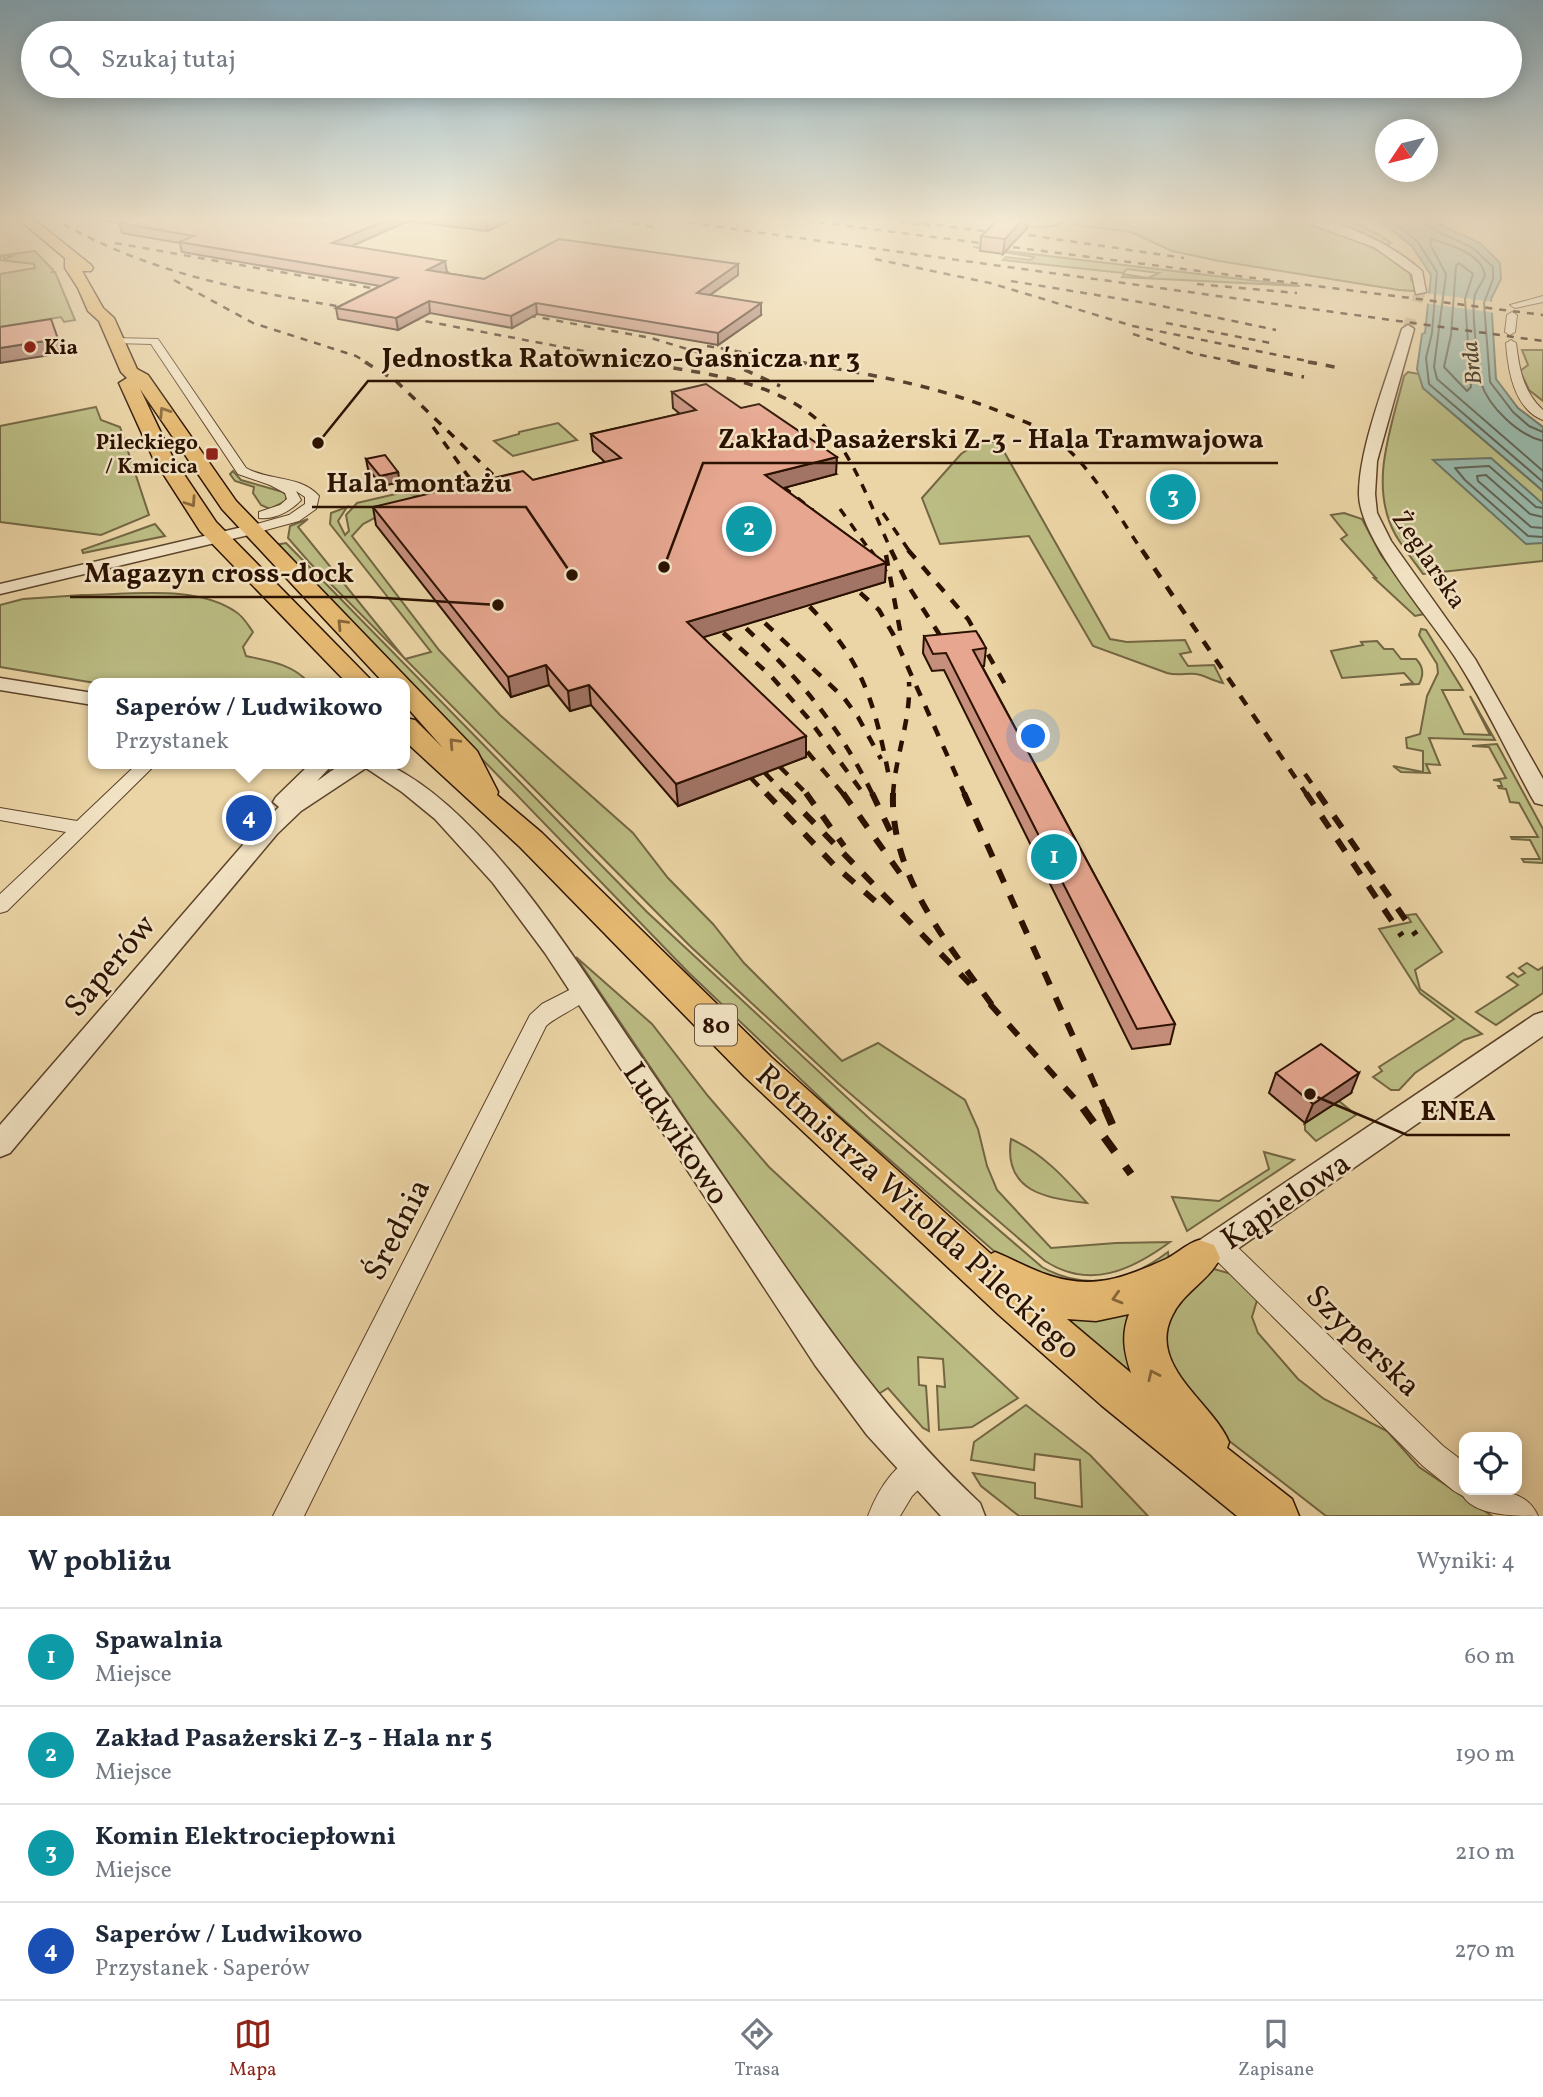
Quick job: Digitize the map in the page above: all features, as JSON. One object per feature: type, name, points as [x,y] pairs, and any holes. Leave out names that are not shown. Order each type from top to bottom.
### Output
[{"type":"main road","points":[[86,288],[96,311],[106,318],[130,372],[142,379],[210,480],[246,525],[393,678]]},
{"type":"main road","points":[[130,372],[126,380],[158,449],[220,540],[356,678]]},
{"type":"main road","name":"Rotmistrza Witolda Pileckiego","points":[[410,695],[467,757],[488,801]]},
{"type":"main road","name":"Rotmistrza Witolda Pileckiego","points":[[410,731],[541,849],[758,1067],[951,1243],[1117,1390],[1277,1516]]},
{"type":"main road","points":[[951,1243],[1040,1293],[1073,1301],[1112,1300],[1199,1258]]},
{"type":"main road","points":[[1199,1258],[1153,1307],[1147,1323],[1145,1342],[1148,1363],[1169,1402],[1277,1516]]},
{"type":"street","points":[[1420,288],[1420,292]]},
{"type":"street","points":[[1543,299],[1513,310],[1511,337],[1514,372],[1519,390],[1543,415]]},
{"type":"street","name":"Żeglarska","points":[[1408,328],[1370,461],[1367,494],[1369,513],[1383,541],[1466,659],[1543,798]]},
{"type":"street","points":[[0,589],[220,540],[292,503],[293,494],[242,471],[154,341],[116,340]]},
{"type":"street","points":[[246,525],[300,515],[313,501],[312,496],[303,489],[273,483]]},
{"type":"street","points":[[0,579],[151,543],[220,540]]},
{"type":"street","points":[[0,684],[88,698]]},
{"type":"street","points":[[0,906],[142,769]]},
{"type":"street","name":"Saperów","points":[[269,829],[284,802],[317,769]]},
{"type":"street","name":"Saperów","points":[[0,1145],[269,829],[293,806],[351,769]]},
{"type":"street","name":"Ludwikowo","points":[[382,769],[422,794],[453,825],[540,926],[822,1350],[919,1468],[967,1516]]},
{"type":"street","points":[[0,814],[80,828]]},
{"type":"street","name":"Średnia","points":[[288,1516],[538,1021],[556,1005],[583,991]]},
{"type":"street","name":"Kąpielowa","points":[[1199,1258],[1543,1022]]},
{"type":"street","name":"Szyperska","points":[[1199,1258],[1459,1477]]},
{"type":"street","points":[[883,1516],[901,1485],[919,1468]]},
{"type":"street","points":[[1485,1495],[1523,1516]]},
{"type":"green space","points":[[0,288],[62,288],[75,320],[64,322],[61,317],[0,327]]},
{"type":"green space","points":[[1385,288],[1416,288],[1414,291]]},
{"type":"green space","points":[[1522,350],[1543,350],[1543,401],[1529,390],[1520,371],[1528,365]]},
{"type":"green space","points":[[1408,372],[1419,374],[1423,388],[1543,491],[1543,561],[1423,574],[1405,549],[1387,515],[1383,475],[1389,435],[1404,376]]},
{"type":"green space","points":[[96,407],[101,420],[120,427],[149,515],[101,535],[0,522],[0,426]]},
{"type":"green space","points":[[558,423],[577,440],[513,456],[494,441],[519,432]]},
{"type":"green space","points":[[998,441],[1110,639],[1127,642],[1185,640],[1191,652],[1180,654],[1188,666],[1214,665],[1223,683],[1196,674],[1167,673],[1093,646],[1029,536],[940,544],[922,498],[961,454],[976,444]]},
{"type":"green space","points":[[233,471],[241,480],[283,492],[286,501],[270,509],[261,505],[253,493],[254,487],[235,481],[230,474]]},
{"type":"green space","points":[[400,493],[418,495],[363,524],[352,536],[439,650],[500,715],[633,833],[668,878],[713,924],[744,963],[842,1061],[878,1043],[965,1100],[978,1129],[987,1166],[997,1190],[1051,1248],[1170,1242],[1141,1261],[1110,1273],[1078,1274],[1062,1270],[1045,1261],[839,1084],[690,946],[405,659],[431,652],[330,524],[331,513],[347,507],[338,521],[345,535],[349,531],[346,515],[357,503]]},
{"type":"green space","points":[[1344,513],[1362,519],[1381,555],[1424,614],[1415,616],[1374,578],[1341,539],[1347,535],[1331,515]]},
{"type":"green space","points":[[308,519],[298,527],[404,658],[288,538],[290,526]]},
{"type":"green space","points":[[155,524],[165,536],[83,553],[82,550]]},
{"type":"green space","points":[[286,543],[647,912],[870,1119],[1042,1267],[1058,1275],[1091,1281],[1123,1276],[1168,1252],[1169,1260],[1155,1270],[1071,1290],[1003,1259],[835,1112],[688,972],[410,685],[410,678],[404,678],[275,545]]},
{"type":"green space","points":[[162,593],[182,594],[220,603],[239,614],[253,632],[243,647],[246,656],[288,667],[304,678],[88,678],[88,682],[0,667],[0,605],[23,599]]},
{"type":"green space","points":[[1421,629],[1426,630],[1463,690],[1442,690],[1464,734],[1490,735],[1470,696],[1495,740],[1429,738],[1440,765],[1426,764],[1430,773],[1401,772],[1393,766],[1423,772],[1423,751],[1407,748],[1406,738],[1420,734],[1427,696],[1438,673],[1437,664],[1419,635]]},
{"type":"green space","points":[[1377,641],[1384,649],[1393,649],[1401,659],[1416,659],[1422,671],[1419,684],[1400,685],[1413,683],[1404,673],[1342,678],[1331,651],[1363,645],[1361,642]]},
{"type":"green space","points":[[1497,744],[1543,829],[1543,863],[1524,862],[1522,859],[1540,859],[1530,840],[1511,837],[1538,837],[1519,803],[1510,802],[1506,789],[1498,786],[1502,786],[1500,781],[1493,780],[1506,778],[1489,747],[1472,746]]},
{"type":"green space","points":[[1416,914],[1442,952],[1415,970],[1420,989],[1482,1034],[1464,1040],[1415,1073],[1399,1090],[1391,1090],[1373,1077],[1382,1071],[1379,1067],[1454,1019],[1420,993],[1379,929],[1411,922],[1407,915]]},
{"type":"green space","points":[[576,957],[652,1024],[708,1096],[769,1167],[1018,1398],[972,1427],[939,1430],[937,1386],[945,1387],[943,1359],[918,1357],[919,1385],[926,1386],[929,1431],[923,1428],[888,1388],[877,1395],[815,1311]]},
{"type":"green space","points":[[1527,963],[1538,970],[1543,967],[1543,993],[1496,1025],[1476,1012],[1518,985],[1507,977],[1513,973],[1518,977],[1525,973],[1519,968]]},
{"type":"green space","points":[[1339,1101],[1356,1115],[1316,1141],[1305,1130],[1305,1123]]},
{"type":"green space","points":[[1011,1139],[1043,1159],[1087,1203],[1043,1195],[1021,1181],[1010,1157]]},
{"type":"green space","points":[[1264,1152],[1294,1160],[1187,1231],[1172,1197],[1219,1201],[1269,1169]]},
{"type":"green space","points":[[1214,1269],[1235,1275],[1258,1297],[1252,1317],[1258,1333],[1298,1379],[1324,1399],[1387,1431],[1419,1467],[1492,1516],[1326,1516],[1228,1440],[1172,1388],[1161,1319],[1208,1271]]},
{"type":"green space","points":[[1055,1309],[1129,1310],[1135,1381]]},
{"type":"green space","points":[[1026,1405],[1090,1455],[1148,1516],[1019,1516],[981,1486],[973,1473],[1035,1483],[1035,1498],[1082,1507],[1080,1460],[1035,1454],[1034,1470],[971,1460],[974,1442]]},
{"type":"water","name":"Brda","points":[[1430,288],[1497,288],[1491,299],[1496,379],[1518,408],[1543,427],[1543,491],[1423,388],[1417,369],[1422,334],[1425,333]]},
{"type":"water","points":[[1491,458],[1543,504],[1543,543],[1526,544],[1433,460]]},
{"type":"pier","points":[[1425,293],[1494,302],[1495,313],[1424,303]]},
{"type":"building","points":[[377,288],[704,288],[697,293],[761,303],[718,333],[536,303],[511,316],[429,301],[396,318],[336,308]]},
{"type":"building","points":[[51,319],[58,339],[0,348],[0,327]]},
{"type":"building","points":[[706,384],[741,408],[759,404],[837,457],[765,475],[886,563],[687,622],[806,736],[676,784],[589,685],[568,691],[546,665],[508,677],[373,507],[523,471],[533,480],[621,458],[591,434],[696,410],[672,392]]},
{"type":"building","points":[[385,455],[398,472],[380,476],[366,459]]},
{"type":"building","points":[[976,631],[986,648],[973,650],[1175,1024],[1137,1029],[946,653],[933,654],[924,636]]},
{"type":"building","points":[[1321,1044],[1359,1073],[1313,1104],[1276,1073]]},
{"type":"tunnel","points":[[1417,302],[1420,292]]},
{"type":"tunnel","points":[[1408,329],[1411,318]]},
{"type":"railway","points":[[188,288],[253,323],[356,356],[368,363]]},
{"type":"railway","points":[[238,288],[360,310]]},
{"type":"railway","points":[[370,288],[394,292]]},
{"type":"railway","points":[[1006,288],[1133,326],[1317,363]]},
{"type":"railway","points":[[1052,288],[1152,304],[1276,330]]},
{"type":"railway","points":[[1158,288],[1543,341]]},
{"type":"railway","points":[[1239,288],[1297,293]]},
{"type":"railway","points":[[1330,288],[1543,315]]},
{"type":"railway","points":[[515,313],[651,338],[733,363]]},
{"type":"railway","points":[[398,316],[647,363]]},
{"type":"railway","points":[[1166,323],[1276,344]]},
{"type":"railway","points":[[1133,334],[1191,353],[1240,363]]},
{"type":"railway","points":[[707,346],[807,363]]},
{"type":"railway","points":[[365,362],[396,381],[509,490]]},
{"type":"railway","points":[[638,362],[749,384],[799,406],[821,423],[848,457],[892,552]]},
{"type":"railway","points":[[728,362],[780,386]]},
{"type":"railway","points":[[797,362],[930,388],[982,405],[1042,430],[1060,442],[1084,467],[1143,552]]},
{"type":"railway","points":[[1231,362],[1304,377]]},
{"type":"railway","points":[[1308,362],[1335,367]]},
{"type":"railway","points":[[433,427],[468,476],[487,496]]},
{"type":"railway","points":[[769,476],[813,510]]},
{"type":"railway","points":[[840,509],[871,552]]},
{"type":"railway","points":[[883,513],[910,552]]},
{"type":"railway","points":[[870,550],[886,572]]},
{"type":"railway","points":[[891,550],[909,587],[950,651]]},
{"type":"railway","points":[[908,550],[968,619],[1006,686]]},
{"type":"railway","points":[[1142,550],[1307,795]]},
{"type":"railway","points":[[886,555],[902,641]]},
{"type":"railway","points":[[844,578],[879,610],[893,634],[965,795]]},
{"type":"railway","points":[[794,591],[835,635],[861,677],[877,724],[890,782]]},
{"type":"railway","points":[[749,608],[844,698],[858,717],[881,759]]},
{"type":"railway","points":[[730,613],[811,697],[843,742],[873,794]]},
{"type":"railway","points":[[707,618],[772,677],[808,718],[863,793]]},
{"type":"railway","points":[[893,794],[908,710],[909,682]]},
{"type":"railway","points":[[793,735],[844,795]]},
{"type":"railway","points":[[780,767],[806,793]]},
{"type":"railway","points":[[765,773],[786,795]]},
{"type":"railway","points":[[1305,774],[1320,795]]},
{"type":"railway","points":[[751,778],[767,795]]},
{"type":"railway","points":[[766,793],[834,865],[875,901]]},
{"type":"railway","points":[[785,793],[970,984]]},
{"type":"railway","points":[[806,793],[844,846]]},
{"type":"railway","points":[[843,793],[902,876]]},
{"type":"railway","points":[[964,793],[1106,1110]]},
{"type":"railway","points":[[1306,793],[1402,936]]},
{"type":"railway","points":[[1318,793],[1416,935]]},
{"type":"railway","points":[[873,794],[893,837]]},
{"type":"railway","points":[[893,794],[901,853],[912,881],[942,935],[995,1009]]},
{"type":"railway","points":[[990,1004],[1085,1110]]},
{"type":"railway","points":[[1083,1108],[1131,1174]]},
{"type":"railway","points":[[1105,1108],[1115,1131]]},
{"type":"place","name":"Kia","points":[[30,347]]},
{"type":"place","name":"Jednostka Ratowniczo-Gaśnicza nr 3","points":[[318,443]]},
{"type":"place","name":"Pileckiego / Kmicica","points":[[212,454]]},
{"type":"place","name":"Komin Elektrociepłowni","points":[[1173,497]]},
{"type":"place","name":"Zakład Pasażerski Z-3 - Hala nr 5","points":[[749,529]]},
{"type":"place","name":"Zakład Pasażerski Z-3 - Hala Tramwajowa","points":[[664,567]]},
{"type":"place","name":"Hala montażu","points":[[572,575]]},
{"type":"place","name":"Magazyn cross-dock","points":[[498,605]]},
{"type":"place","name":"Saperów / Ludwikowo","points":[[249,818]]},
{"type":"place","name":"Spawalnia","points":[[1054,857]]},
{"type":"place","name":"ENEA","points":[[1310,1094]]}]
